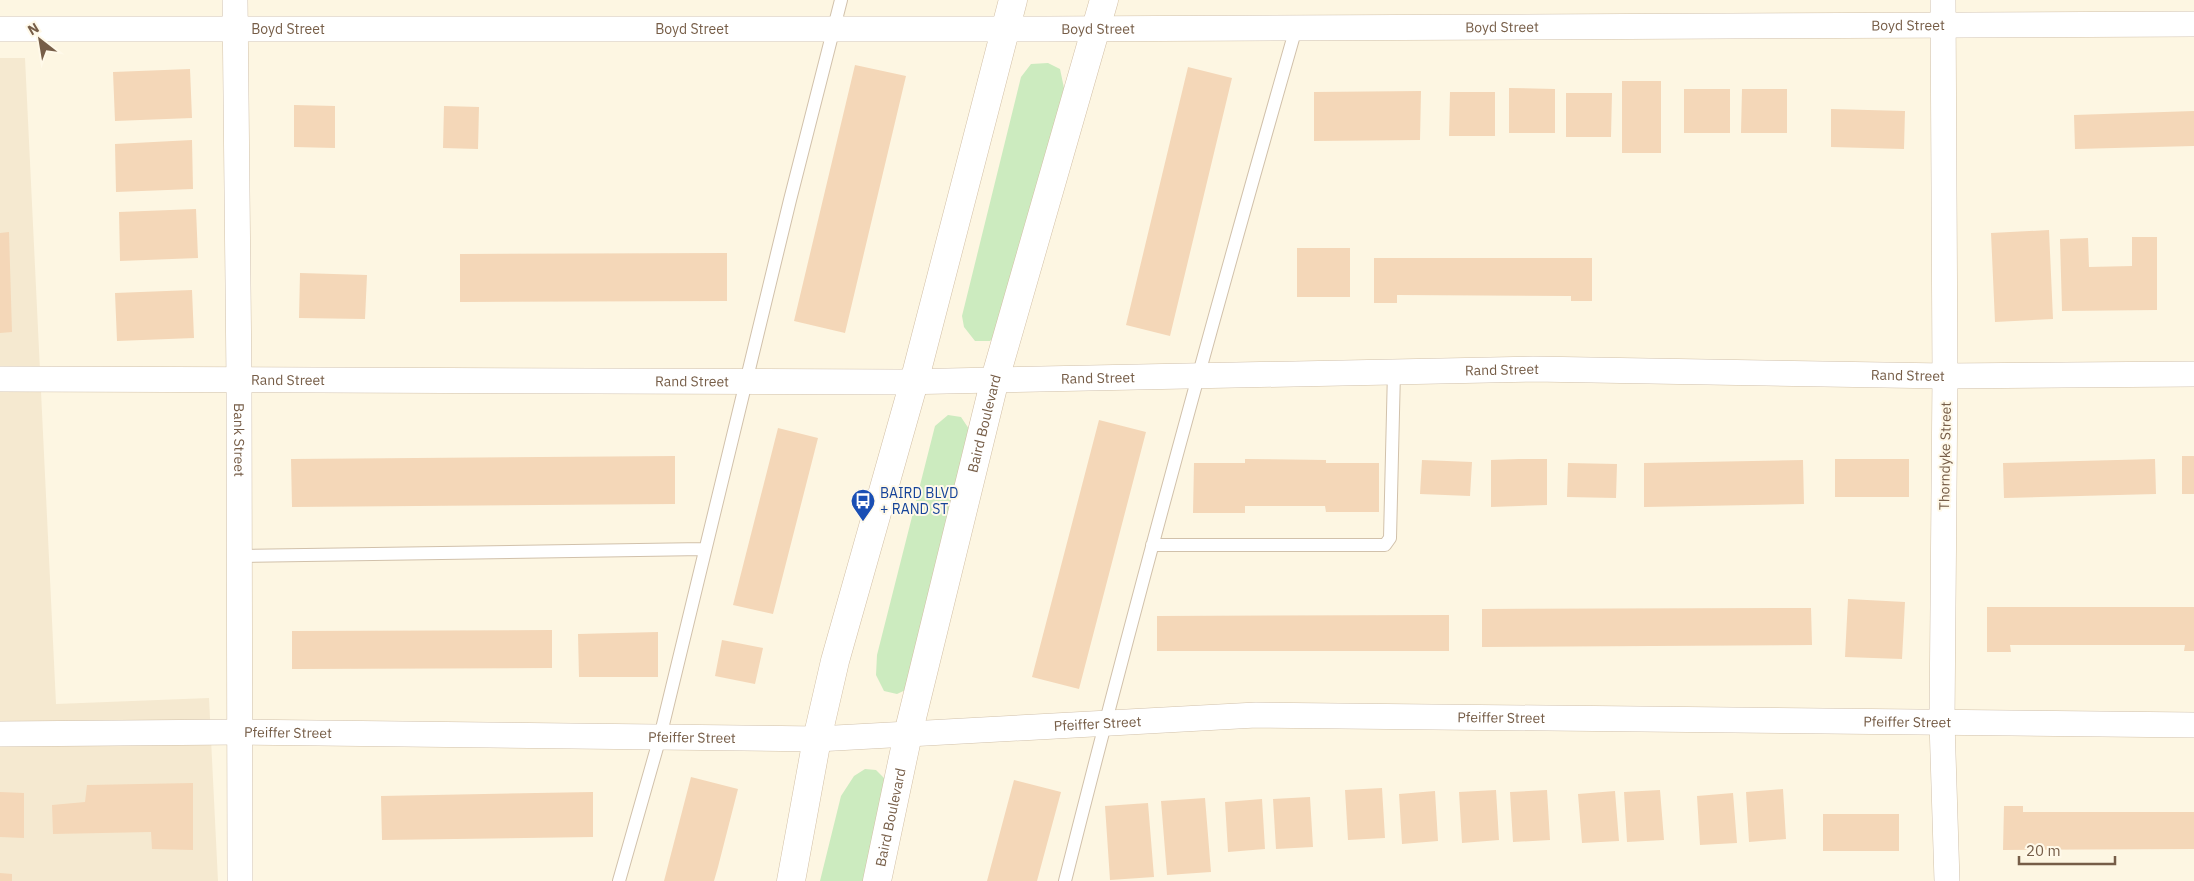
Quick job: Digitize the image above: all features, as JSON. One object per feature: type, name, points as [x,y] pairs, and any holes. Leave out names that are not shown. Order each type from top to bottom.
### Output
[{"type":"main road","points":[[792,881],[817,739],[836,661],[914,382],[1013,0]]},
{"type":"main road","name":"Baird Boulevard","points":[[877,881],[908,734],[995,380],[1104,0]]},
{"type":"street","name":"Bank Street","points":[[235,0],[240,379],[240,881]]},
{"type":"street","name":"Thorndyke Street","points":[[1943,0],[1945,376],[1942,722],[1947,881]]},
{"type":"street","name":"Boyd Street","points":[[0,29],[1097,29],[2194,24]]},
{"type":"street","name":"Rand Street","points":[[0,379],[914,382],[1533,369],[1945,376],[2194,374]]},
{"type":"street","name":"Pfeiffer Street","points":[[0,734],[239,732],[817,739],[1256,715],[2194,725]]},
{"type":"lane","points":[[619,881],[660,737],[704,549],[841,0]]},
{"type":"lane","points":[[1065,881],[1104,723],[1197,375],[1296,28]]},
{"type":"lane","points":[[1152,545],[1385,545],[1390,538],[1394,371]]},
{"type":"lane","points":[[239,556],[704,549]]},
{"type":"shaded area","points":[[0,58],[25,58],[56,704],[209,698],[218,881],[0,881]]},
{"type":"green space","points":[[1048,63],[1060,69],[1064,88],[1005,326],[990,341],[975,341],[964,327],[962,316],[1021,77],[1031,64]]},
{"type":"green space","points":[[948,415],[961,417],[971,432],[914,686],[897,694],[884,691],[876,675],[877,655],[935,426]]},
{"type":"green space","points":[[865,769],[876,770],[884,778],[887,797],[864,881],[820,881],[841,796],[854,776]]},
{"type":"building","points":[[855,65],[906,76],[845,333],[794,321]]},
{"type":"building","points":[[1188,67],[1232,78],[1170,336],[1126,325]]},
{"type":"building","points":[[190,69],[192,118],[115,121],[113,72]]},
{"type":"building","points":[[1622,81],[1661,81],[1661,153],[1622,153]]},
{"type":"building","points":[[1509,88],[1555,89],[1555,133],[1509,133]]},
{"type":"building","points":[[1684,89],[1730,89],[1730,133],[1684,133]]},
{"type":"building","points":[[1742,89],[1787,89],[1787,133],[1741,133]]},
{"type":"building","points":[[1421,91],[1420,140],[1314,141],[1314,92]]},
{"type":"building","points":[[1450,92],[1495,92],[1495,136],[1449,136]]},
{"type":"building","points":[[1566,93],[1612,93],[1611,137],[1566,137]]},
{"type":"building","points":[[294,105],[335,106],[335,148],[294,147]]},
{"type":"building","points":[[444,106],[479,107],[478,149],[443,148]]},
{"type":"building","points":[[1831,109],[1905,111],[1904,149],[1831,147]]},
{"type":"building","points":[[2194,111],[2194,146],[2075,149],[2074,115]]},
{"type":"building","points":[[192,140],[193,189],[116,192],[115,144]]},
{"type":"building","points":[[196,209],[198,258],[120,261],[119,212]]},
{"type":"building","points":[[2049,230],[2053,319],[1995,322],[1991,233]]},
{"type":"building","points":[[9,232],[12,332],[0,333],[0,233]]},
{"type":"building","points":[[2132,237],[2157,237],[2157,310],[2062,311],[2060,239],[2088,238],[2089,267],[2132,266]]},
{"type":"building","points":[[1297,248],[1350,248],[1350,297],[1297,297]]},
{"type":"building","points":[[727,253],[727,301],[460,302],[460,254]]},
{"type":"building","points":[[1374,258],[1592,258],[1592,301],[1571,301],[1571,296],[1397,295],[1397,303],[1374,303]]},
{"type":"building","points":[[300,273],[367,275],[365,319],[299,318]]},
{"type":"building","points":[[192,290],[194,338],[117,341],[115,293]]},
{"type":"building","points":[[1099,420],[1146,432],[1079,689],[1032,677]]},
{"type":"building","points":[[778,428],[818,438],[773,614],[733,605]]},
{"type":"building","points":[[675,456],[675,504],[292,507],[291,459]]},
{"type":"building","points":[[2182,456],[2194,456],[2194,494],[2182,494]]},
{"type":"building","points":[[1245,459],[1326,460],[1326,463],[1379,463],[1379,512],[1326,512],[1325,506],[1245,506],[1245,513],[1193,513],[1194,463],[1245,463]]},
{"type":"building","points":[[1547,459],[1547,505],[1491,507],[1491,460]]},
{"type":"building","points":[[1835,459],[1909,459],[1909,497],[1835,497]]},
{"type":"building","points":[[2155,459],[2156,494],[2004,498],[2003,463]]},
{"type":"building","points":[[1422,460],[1472,462],[1470,496],[1420,494]]},
{"type":"building","points":[[1803,460],[1804,504],[1644,507],[1644,463]]},
{"type":"building","points":[[1568,463],[1617,464],[1616,498],[1567,497]]},
{"type":"building","points":[[1848,599],[1905,602],[1902,659],[1845,657]]},
{"type":"building","points":[[1987,607],[2194,607],[2194,651],[2184,651],[2185,645],[2010,645],[2011,652],[1987,652]]},
{"type":"building","points":[[1811,608],[1812,645],[1482,647],[1482,609]]},
{"type":"building","points":[[1449,615],[1449,651],[1157,651],[1157,616]]},
{"type":"building","points":[[552,630],[552,668],[292,669],[292,631]]},
{"type":"building","points":[[658,632],[658,677],[579,677],[578,634]]},
{"type":"building","points":[[722,640],[763,648],[755,684],[715,676]]},
{"type":"building","points":[[691,777],[738,789],[718,867],[714,881],[664,881]]},
{"type":"building","points":[[1014,780],[1061,792],[1037,881],[987,881]]},
{"type":"building","points":[[193,783],[193,850],[152,849],[151,832],[53,834],[52,805],[85,802],[87,785]]},
{"type":"building","points":[[1382,788],[1385,838],[1348,840],[1345,790]]},
{"type":"building","points":[[1783,789],[1786,839],[1749,842],[1746,792]]},
{"type":"building","points":[[1496,790],[1499,840],[1462,843],[1459,792]]},
{"type":"building","points":[[1547,790],[1550,840],[1513,842],[1510,792]]},
{"type":"building","points":[[1660,790],[1664,840],[1627,842],[1624,792]]},
{"type":"building","points":[[1435,791],[1438,841],[1402,844],[1399,794]]},
{"type":"building","points":[[1615,791],[1619,841],[1582,843],[1578,794]]},
{"type":"building","points":[[0,792],[24,793],[24,838],[0,837]]},
{"type":"building","points":[[593,792],[593,837],[382,840],[381,796]]},
{"type":"building","points":[[1733,793],[1737,843],[1700,845],[1697,796]]},
{"type":"building","points":[[1310,797],[1313,847],[1276,849],[1273,799]]},
{"type":"building","points":[[1205,798],[1211,872],[1167,875],[1161,801]]},
{"type":"building","points":[[1262,799],[1265,849],[1228,852],[1225,802]]},
{"type":"building","points":[[1148,803],[1154,877],[1110,880],[1105,806]]},
{"type":"building","points":[[2004,806],[2023,806],[2023,812],[2194,812],[2194,849],[2003,850]]},
{"type":"building","points":[[1823,814],[1899,814],[1899,851],[1823,851]]},
{"type":"building","points":[[0,873],[12,874],[12,881],[0,881]]},
{"type":"place","name":"BAIRD BLVD + RAND ST","points":[[863,522]]}]
